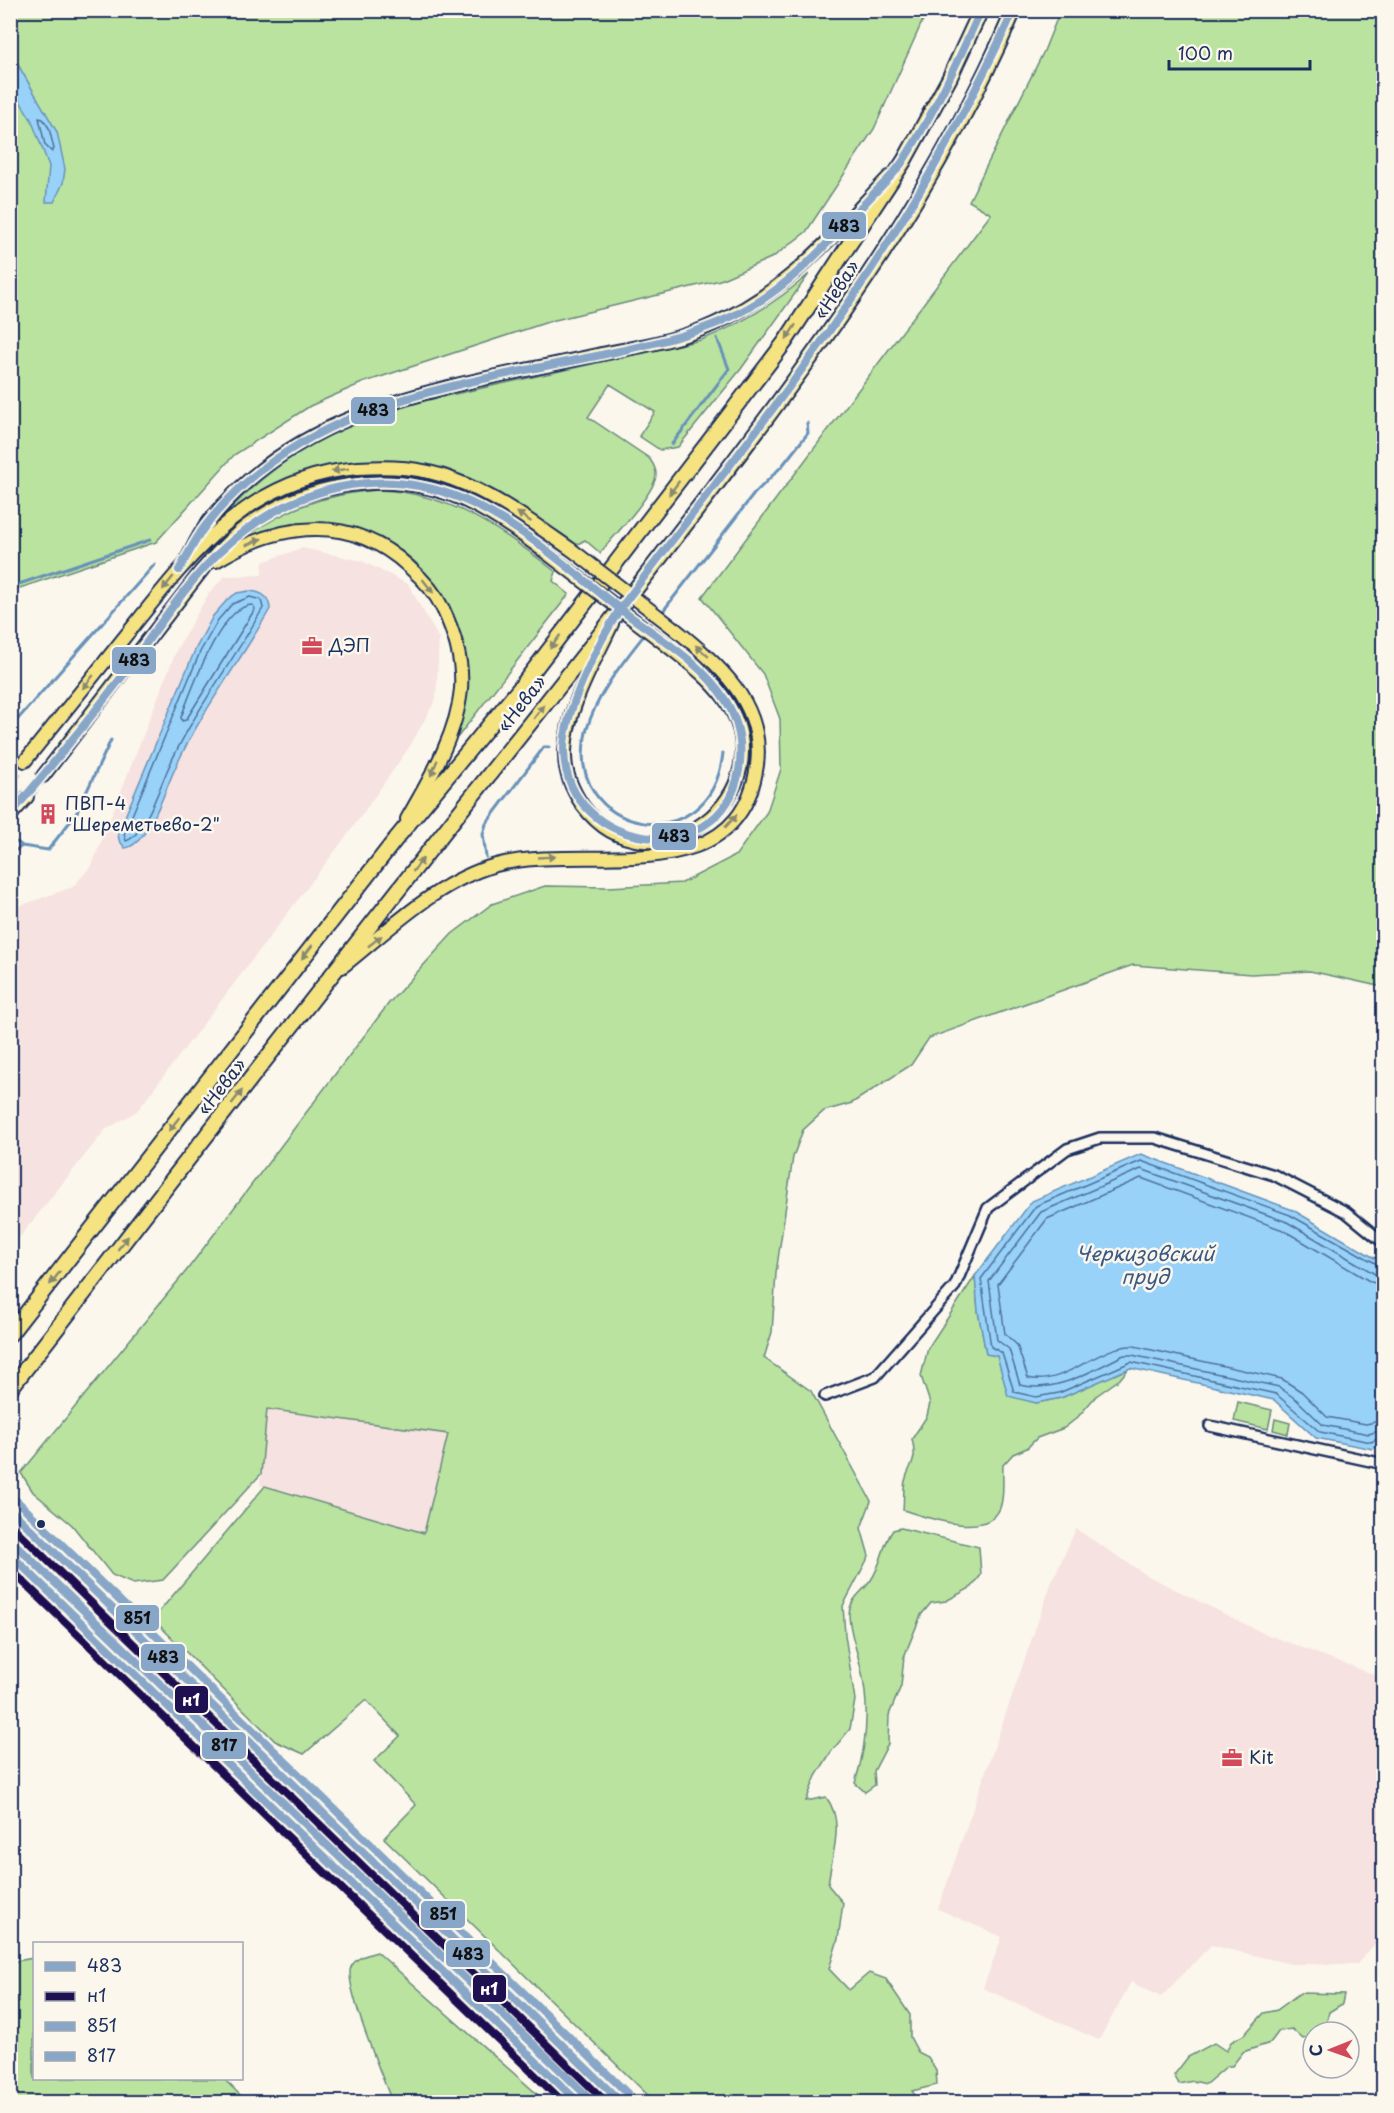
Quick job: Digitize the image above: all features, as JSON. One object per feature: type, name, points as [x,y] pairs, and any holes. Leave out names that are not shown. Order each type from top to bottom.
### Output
[{"type":"highway","name":"«Нева»","points":[[10,1334],[395,840],[520,688],[785,342],[904,160],[949,80],[981,10]]},
{"type":"highway","name":"«Нева»","points":[[10,1389],[329,977],[617,614],[815,356],[897,231],[962,123],[1014,10]]},
{"type":"main road","points":[[185,563],[205,526],[253,475],[309,437],[344,419],[421,393],[669,340],[712,326],[749,308],[787,282],[818,253],[904,160]]},
{"type":"main road","points":[[25,761],[185,563],[228,519],[268,493],[311,476],[341,469],[378,466],[426,471],[496,498],[572,550],[675,629],[724,671],[738,689],[755,726],[757,765],[745,803],[724,829],[697,846],[665,856],[534,858],[495,865],[451,884],[329,977]]},
{"type":"main road","points":[[43,776],[202,570],[224,546],[254,520],[313,493],[343,485],[379,483],[422,487],[468,501],[490,512],[696,668],[725,699],[739,731],[740,766],[728,800],[703,825],[675,837],[645,840],[615,832],[589,814],[572,787],[564,753],[570,720],[617,614]]},
{"type":"main road","points":[[202,570],[227,555],[273,534],[326,529],[351,532],[379,543],[399,556],[424,580],[450,623],[459,652],[461,688],[454,722],[430,779],[395,840]]},
{"type":"main road","points":[[10,816],[27,797]]},
{"type":"main road","points":[[10,1509],[621,2103]]},
{"type":"main road","points":[[10,1554],[578,2103]]},
{"type":"main road","points":[[538,2064],[570,2103]]},
{"type":"street","points":[[825,1396],[875,1377],[955,1286],[988,1208],[1067,1149],[1100,1138],[1155,1138],[1274,1174],[1346,1212],[1383,1243]]},
{"type":"street","points":[[1210,1426],[1383,1464]]},
{"type":"shaded area","points":[[302,548],[362,561],[408,584],[439,639],[436,699],[410,746],[354,826],[137,1111],[105,1130],[11,1248],[11,909],[73,887],[92,865],[177,649],[209,593],[225,576],[262,575],[263,562]]},
{"type":"shaded area","points":[[267,1409],[448,1434],[424,1533],[260,1485]]},
{"type":"shaded area","points":[[1076,1529],[1148,1576],[1263,1633],[1383,1678],[1383,1935],[1357,1964],[1291,1964],[1211,1945],[1161,1997],[1131,1982],[1099,2040],[983,1988],[1002,1937],[938,1909],[1051,1584]]},
{"type":"green space","points":[[15,11],[927,11],[874,129],[806,232],[773,257],[720,280],[551,321],[362,383],[310,406],[234,455],[156,542],[11,591],[10,16]]},
{"type":"green space","points":[[1060,11],[1383,11],[1383,987],[1310,971],[1251,974],[1133,965],[929,1038],[911,1065],[852,1103],[824,1111],[803,1130],[793,1157],[776,1273],[772,1332],[764,1358],[811,1391],[871,1501],[861,1528],[869,1556],[843,1606],[855,1700],[850,1729],[831,1752],[816,1776],[806,1801],[826,1797],[835,1818],[836,1840],[828,1885],[843,1903],[838,1939],[829,1969],[849,1990],[869,1973],[886,1979],[910,2015],[910,2037],[918,2052],[928,2057],[936,2070],[937,2085],[912,2091],[920,2102],[655,2102],[384,1838],[416,1805],[374,1761],[400,1736],[366,1700],[304,1754],[275,1741],[153,1619],[265,1486],[424,1533],[448,1434],[267,1409],[261,1474],[163,1580],[133,1584],[112,1575],[72,1525],[33,1492],[21,1473],[187,1270],[389,1003],[452,934],[492,904],[545,886],[609,887],[682,883],[736,855],[767,812],[781,769],[780,719],[763,674],[702,597],[991,214],[969,201],[1044,51]]},
{"type":"green space","points":[[809,274],[741,369],[678,447],[660,450],[639,436],[655,412],[610,384],[588,417],[649,458],[656,474],[646,497],[600,553],[585,540],[576,545],[489,488],[443,470],[410,463],[377,461],[345,463],[313,471],[282,482],[223,517],[244,495],[290,459],[314,444],[366,419],[423,401],[701,340],[758,312]]},
{"type":"green space","points":[[378,490],[404,492],[428,498],[451,505],[473,516],[515,541],[556,572],[553,581],[569,594],[457,738],[465,686],[460,638],[442,595],[414,561],[377,537],[334,525],[287,526],[236,544],[269,522],[303,506],[339,495]]},
{"type":"green space","points":[[975,1276],[978,1311],[986,1353],[997,1356],[1036,1403],[1061,1398],[1129,1368],[1120,1379],[1096,1396],[1077,1418],[1064,1428],[1037,1438],[1027,1448],[1013,1454],[1003,1465],[1003,1492],[1000,1508],[993,1518],[983,1523],[970,1525],[940,1521],[903,1510],[905,1481],[914,1458],[912,1439],[927,1416],[930,1403],[921,1376],[928,1348]]},
{"type":"green space","points":[[1238,1402],[1272,1410],[1268,1429],[1234,1421]]},
{"type":"green space","points":[[1275,1419],[1290,1423],[1288,1434],[1273,1430]]},
{"type":"green space","points":[[901,1528],[979,1547],[981,1575],[972,1587],[946,1601],[931,1603],[921,1615],[904,1657],[901,1686],[889,1715],[888,1744],[874,1771],[875,1785],[865,1792],[855,1783],[865,1740],[866,1698],[849,1614],[854,1599],[875,1574],[889,1536],[893,1530]]},
{"type":"green space","points":[[377,1952],[546,2102],[392,2102],[358,2011],[350,1977],[351,1967],[356,1961]]},
{"type":"green space","points":[[33,1958],[33,2080],[225,2080],[247,2102],[11,2102],[11,1962]]},
{"type":"green space","points":[[1300,1993],[1344,1994],[1342,2004],[1329,2012],[1327,2020],[1301,2020],[1301,2037],[1292,2029],[1279,2031],[1270,2043],[1243,2052],[1232,2066],[1227,2066],[1206,2084],[1193,2081],[1179,2084],[1174,2075],[1188,2057],[1214,2043],[1226,2051],[1231,2042],[1244,2035],[1264,2013],[1277,2010]]},
{"type":"water","points":[[17,63],[57,132],[65,169],[63,183],[54,202],[46,202],[49,166],[31,119],[11,87],[11,65]]},
{"type":"water","points":[[258,592],[264,596],[270,609],[194,731],[148,828],[133,845],[125,848],[119,840],[118,833],[195,650],[213,616],[228,599],[237,593]]},
{"type":"water","name":"Черкизовский пруд","points":[[1141,1154],[1293,1210],[1383,1263],[1383,1441],[1373,1449],[1316,1438],[1274,1400],[1130,1368],[1061,1398],[1036,1403],[1008,1396],[997,1356],[986,1354],[978,1311],[975,1276],[1032,1201]]},
{"type":"waterway","points":[[672,444],[729,369],[717,338]]},
{"type":"waterway","points":[[660,615],[754,494],[782,466],[808,433],[807,423]]},
{"type":"waterway","points":[[10,587],[150,540]]},
{"type":"waterway","points":[[10,728],[155,564]]},
{"type":"waterway","points":[[645,634],[603,692],[590,718],[586,732],[584,766],[595,794],[615,813],[641,822],[668,822],[693,811],[713,788],[723,753]]},
{"type":"waterway","points":[[17,842],[22,846],[48,850],[76,814],[111,740]]},
{"type":"waterway","points":[[486,857],[483,834],[486,824],[544,747],[549,747]]},
{"type":"waterway","points":[[10,854],[22,846]]},
{"type":"waterway","points":[[10,867],[13,873]]},
{"type":"tunnel","points":[[10,781],[25,761]]},
{"type":"tunnel","points":[[27,797],[43,776]]},
{"type":"transit line","name":"483","points":[[179,570],[206,525],[245,484],[288,451],[335,425],[386,405],[438,390],[676,337],[731,317],[781,286],[812,259],[901,164],[936,104],[981,10]]},
{"type":"transit line","name":"483","points":[[620,609],[757,430],[855,293],[938,160],[970,101],[1014,10]]},
{"type":"transit line","name":"483","points":[[10,815],[110,692],[172,607],[203,569],[229,543],[258,522],[289,504],[321,492],[355,485],[389,483],[425,487],[460,498],[482,508],[524,534],[620,609]]},
{"type":"transit line","name":"483","points":[[620,609],[678,650],[704,674],[726,701],[737,726],[740,743],[739,770],[727,803],[705,825],[677,836],[646,837],[616,829],[590,811],[571,785],[564,751],[569,717],[593,658],[620,609]]},
{"type":"transit line","name":"851","points":[[17,1501],[628,2094]]},
{"type":"transit line","name":"483","points":[[10,1509],[621,2102]]},
{"type":"transit line","name":"н1","points":[[10,1524],[606,2102]]},
{"type":"transit line","name":"817","points":[[17,1546],[585,2094]]},
{"type":"transit line","name":"483","points":[[10,1554],[578,2102]]},
{"type":"transit line","name":"н1","points":[[10,1569],[563,2102]]},
{"type":"place","name":"ДЭП","points":[[312,646]]},
{"type":"place","name":"ПВП-4 \"Шереметьево-2\"","points":[[48,814]]},
{"type":"place","name":"Kit","points":[[1232,1758]]}]
